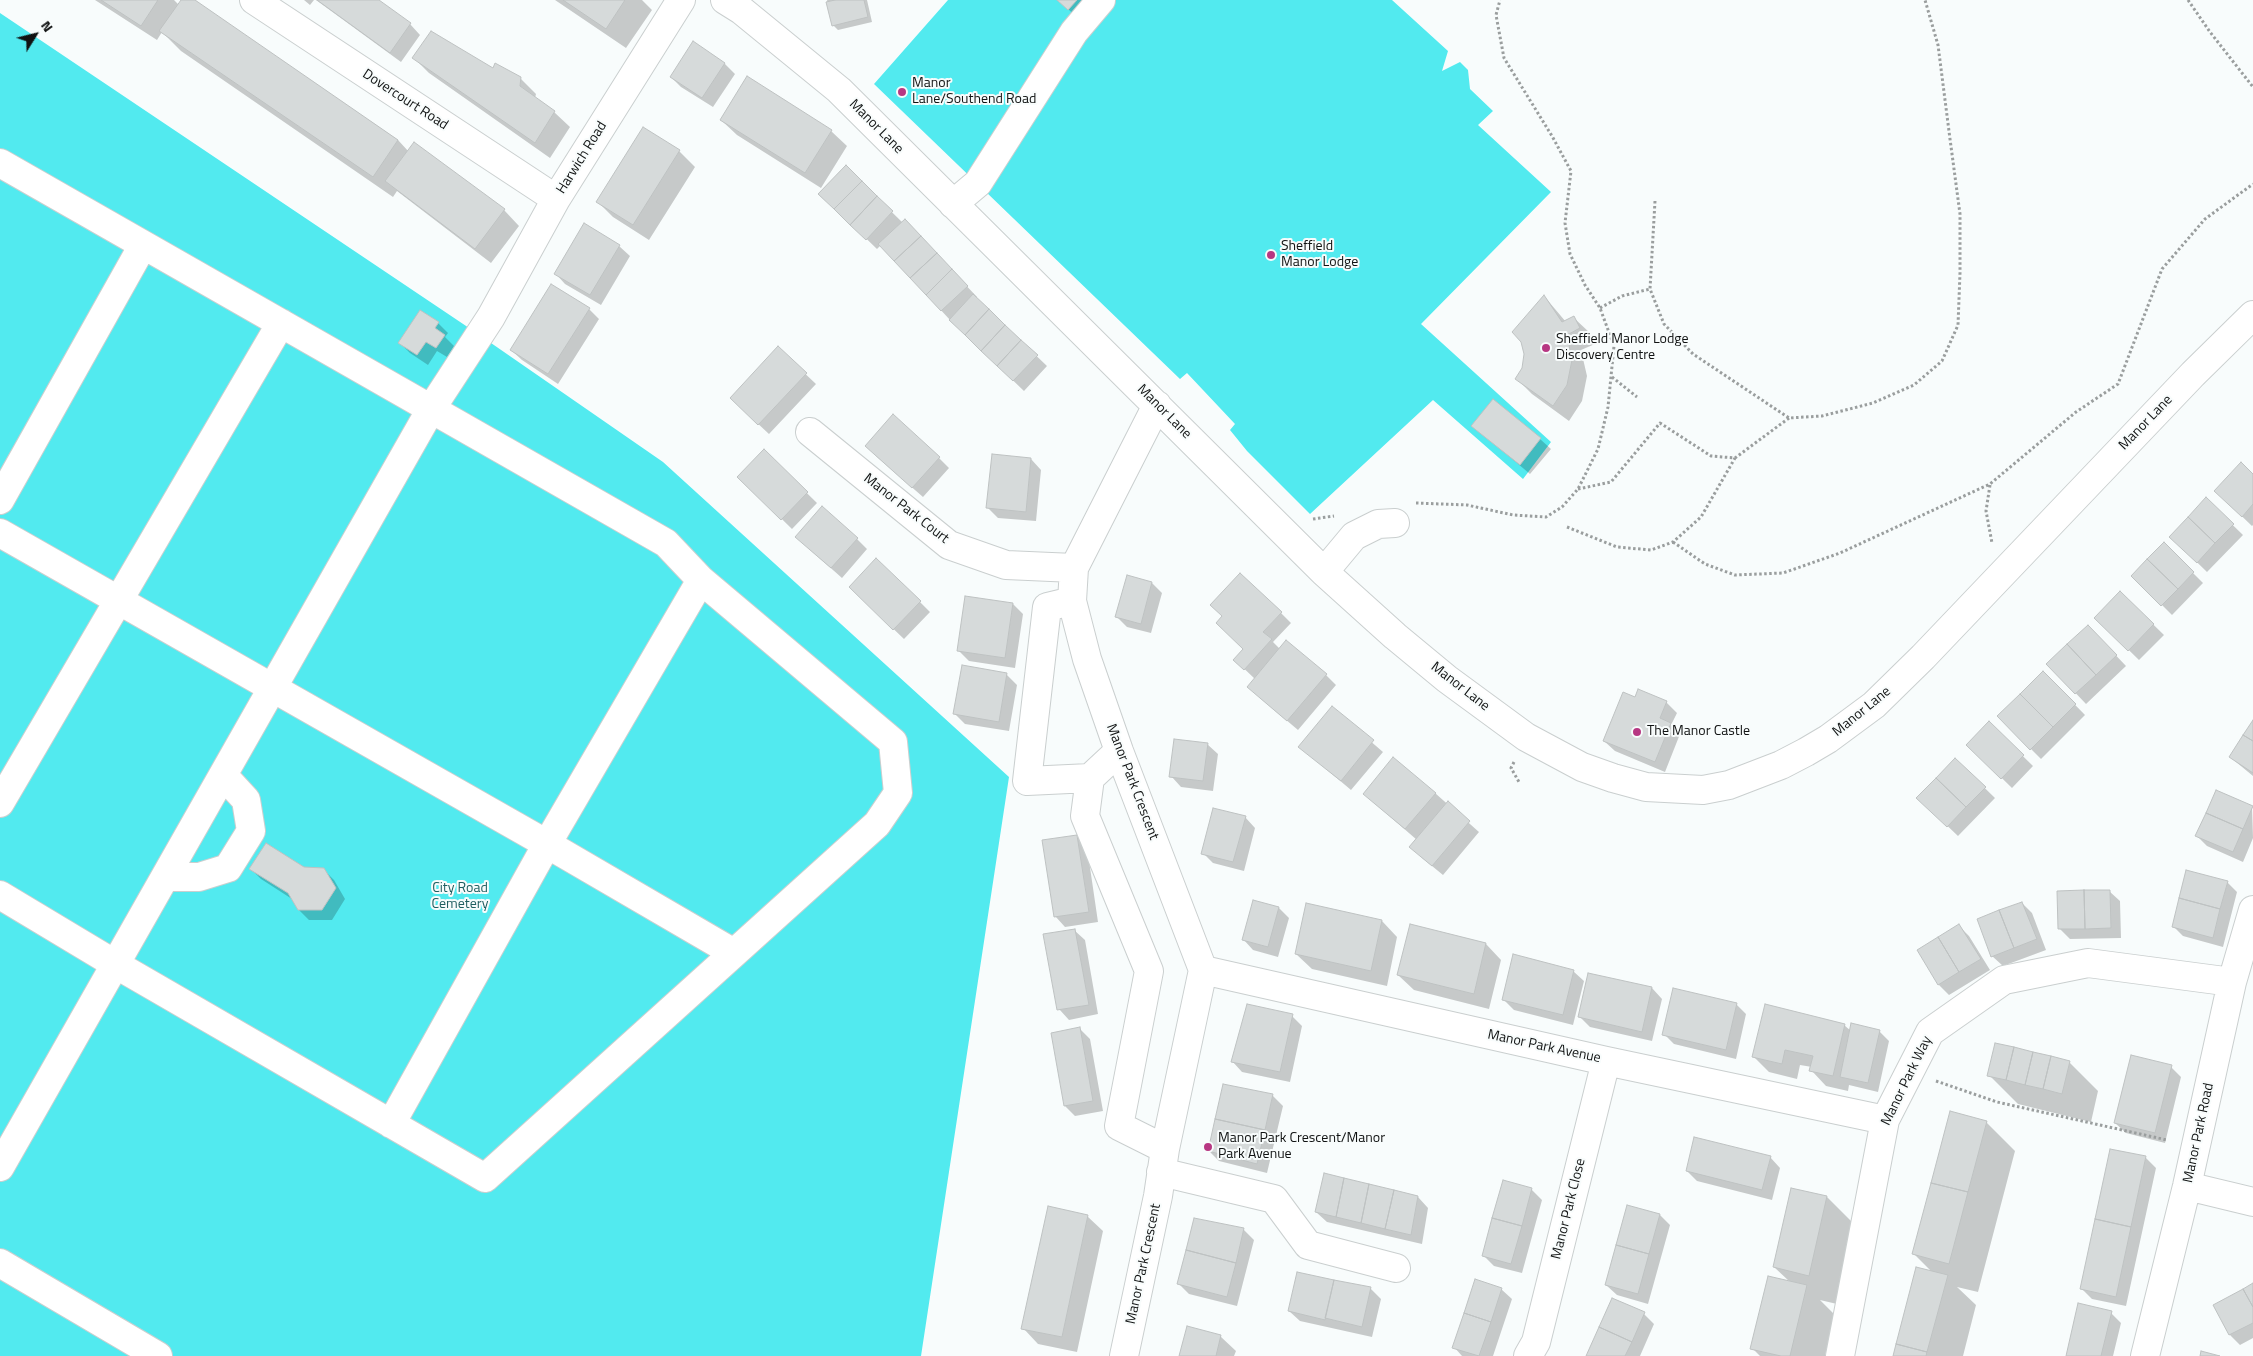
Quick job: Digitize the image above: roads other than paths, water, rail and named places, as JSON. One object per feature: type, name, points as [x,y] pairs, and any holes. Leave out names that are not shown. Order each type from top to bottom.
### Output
[{"type":"street","name":"Dovercourt Road","points":[[254,0],[556,199]]},
{"type":"street","name":"Harwich Road","points":[[0,1167],[431,409],[489,320],[556,199],[681,0]]},
{"type":"street","points":[[953,204],[978,183],[1074,32],[1101,0]]},
{"type":"street","name":"Manor Lane","points":[[738,3],[839,90],[1324,572],[1440,673],[1526,737],[1582,767],[1612,778],[1646,787],[1703,790],[1729,785],[1781,765],[1836,733],[1874,705],[2002,574],[2192,374],[2253,315]]},
{"type":"street","points":[[0,163],[666,543],[701,580],[893,742],[898,793],[876,824],[485,1178],[115,964],[0,895]]},
{"type":"street","points":[[0,500],[143,245]]},
{"type":"street","points":[[0,803],[281,323]]},
{"type":"street","name":"Manor Park Crescent","points":[[1124,1356],[1203,970],[1119,752],[1087,658],[1072,601],[1074,568],[1157,405]]},
{"type":"street","name":"Manor Park Court","points":[[810,432],[949,544],[1006,565],[1074,568]]},
{"type":"street","points":[[1324,572],[1354,536],[1378,524],[1395,523]]},
{"type":"street","points":[[0,533],[272,690],[547,844],[734,953]]},
{"type":"street","points":[[392,1124],[547,844],[701,580]]},
{"type":"street","points":[[1072,601],[1047,607],[1027,781],[1090,778],[1119,752]]},
{"type":"street","points":[[165,877],[199,877],[228,868],[251,831],[246,800],[223,775]]},
{"type":"street","points":[[1090,778],[1085,816],[1149,971],[1119,1126],[1163,1161],[1274,1199],[1308,1245],[1396,1268]]},
{"type":"street","name":"Manor Park Road","points":[[2145,1356],[2188,1186],[2195,1146],[2232,982],[2253,910]]},
{"type":"street","name":"Manor Park Way","points":[[1840,1356],[1885,1120],[1930,1032],[2004,980],[2088,963],[2232,982]]},
{"type":"street","name":"Manor Park Avenue","points":[[1203,970],[1606,1061],[1885,1120]]},
{"type":"street","name":"Manor Park Close","points":[[1528,1356],[1536,1342],[1606,1061]]},
{"type":"street","points":[[2188,1186],[2253,1202]]},
{"type":"street","points":[[0,1263],[158,1356]]},
{"type":"place","name":"Manor Lane/Southend Road","points":[[902,92]]},
{"type":"place","name":"Sheffield Manor Lodge","points":[[1271,255]]},
{"type":"place","name":"Sheffield Manor Lodge Discovery Centre","points":[[1546,348]]},
{"type":"place","name":"The Manor Castle","points":[[1637,732]]},
{"type":"place","name":"Manor Park Crescent/Manor Park Avenue","points":[[1208,1147]]},
{"type":"park label","name":"City Road Cemetery","points":[[460,898]]}]
